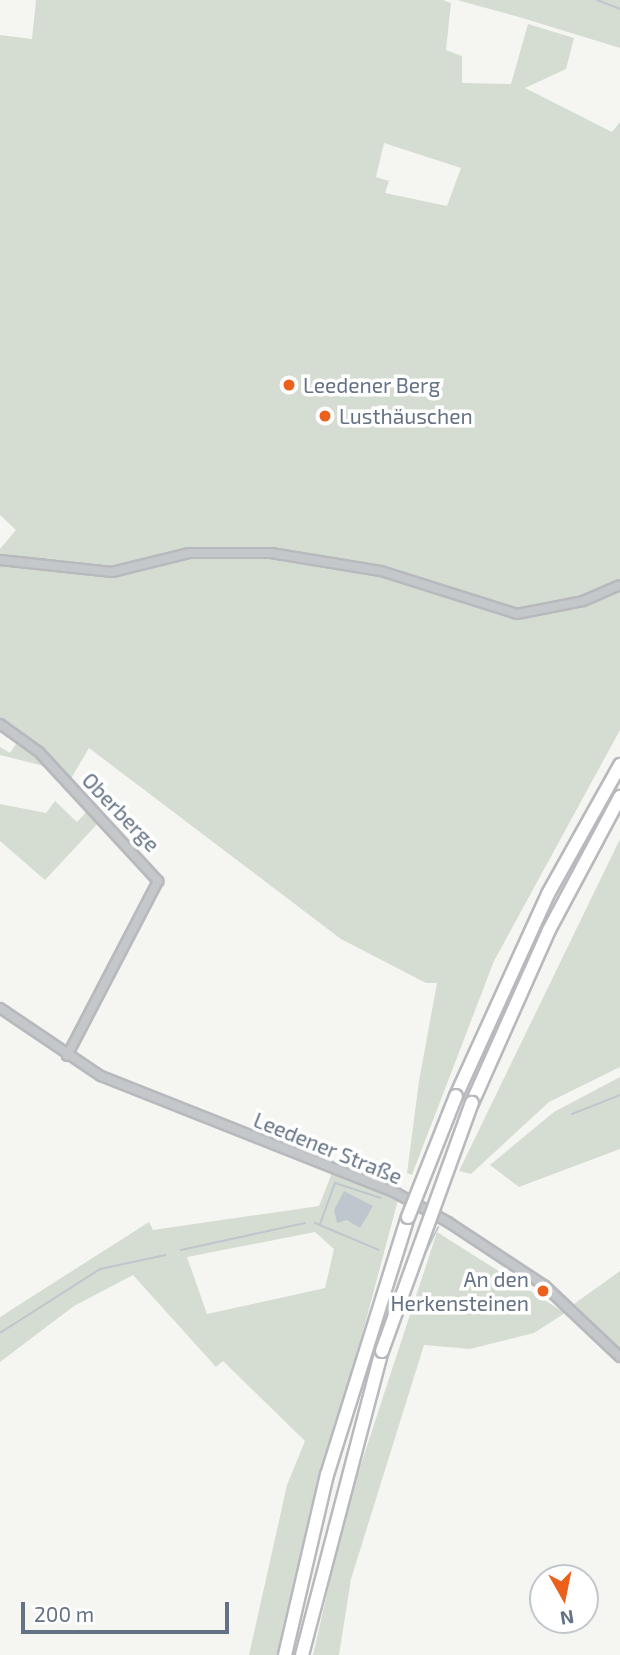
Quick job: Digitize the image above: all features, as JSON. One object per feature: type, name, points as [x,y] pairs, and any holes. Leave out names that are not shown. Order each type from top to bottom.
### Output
[{"type":"highway","points":[[285,1655],[366,1345],[456,1096],[548,894],[620,765]]},
{"type":"highway","points":[[302,1655],[382,1351],[472,1103],[549,930],[620,797]]},
{"type":"street","points":[[0,560],[112,572],[189,553],[271,553],[382,571],[530,615],[620,585]]},
{"type":"street","name":"Oberberge","points":[[0,724],[38,752],[158,881],[67,1056]]},
{"type":"street","name":"Leedener Straße","points":[[0,1008],[67,1056],[101,1076],[396,1193],[545,1286],[620,1357]]},
{"type":"shaded area","points":[[36,0],[443,0],[451,3],[446,50],[462,56],[462,83],[511,84],[528,24],[574,38],[566,69],[525,88],[612,132],[620,122],[620,730],[494,961],[412,1175],[407,1173],[419,1081],[437,983],[426,983],[341,939],[89,748],[70,780],[0,721],[0,549],[16,530],[0,515],[0,35],[32,39]],"holes":[[[384,143],[461,168],[447,206],[385,193],[389,181],[376,177]]]},
{"type":"shaded area","points":[[457,0],[620,0],[620,48],[519,17]]},
{"type":"shaded area","points":[[18,741],[48,767],[0,755],[0,747],[10,753]]},
{"type":"shaded area","points":[[55,801],[77,822],[89,809],[100,821],[45,880],[0,841],[0,804],[46,813]]},
{"type":"shaded area","points":[[620,839],[620,1067],[549,1102],[471,1174],[459,1171]]},
{"type":"shaded area","points":[[620,1077],[620,1149],[519,1187],[490,1165],[554,1112]]},
{"type":"shaded area","points":[[332,1173],[398,1200],[277,1655],[249,1655],[287,1485],[305,1441],[223,1361],[216,1367],[133,1275],[74,1306],[0,1362],[0,1317],[149,1222],[153,1230],[319,1206]],"holes":[[[315,1232],[334,1249],[325,1288],[207,1314],[187,1257]]]},
{"type":"shaded area","points":[[344,1191],[373,1206],[360,1228],[347,1220],[337,1223],[334,1210]]},
{"type":"shaded area","points":[[437,1232],[565,1313],[534,1333],[470,1349],[424,1345],[351,1579],[339,1655],[313,1655],[346,1510]]},
{"type":"shaded area","points":[[620,1271],[620,1348],[574,1304]]},
{"type":"waterway","points":[[597,0],[620,9]]},
{"type":"waterway","points":[[572,1114],[620,1095]]},
{"type":"waterway","points":[[320,1224],[335,1183],[381,1198]]},
{"type":"waterway","points":[[181,1250],[305,1223]]},
{"type":"waterway","points":[[315,1223],[379,1250]]},
{"type":"waterway","points":[[421,1261],[438,1227]]},
{"type":"waterway","points":[[0,1333],[100,1269],[166,1255]]},
{"type":"place","name":"Leedener Berg","points":[[289,385]]},
{"type":"place","name":"Lusthäuschen","points":[[325,416]]},
{"type":"place","name":"An den Herkensteinen","points":[[543,1291]]}]
